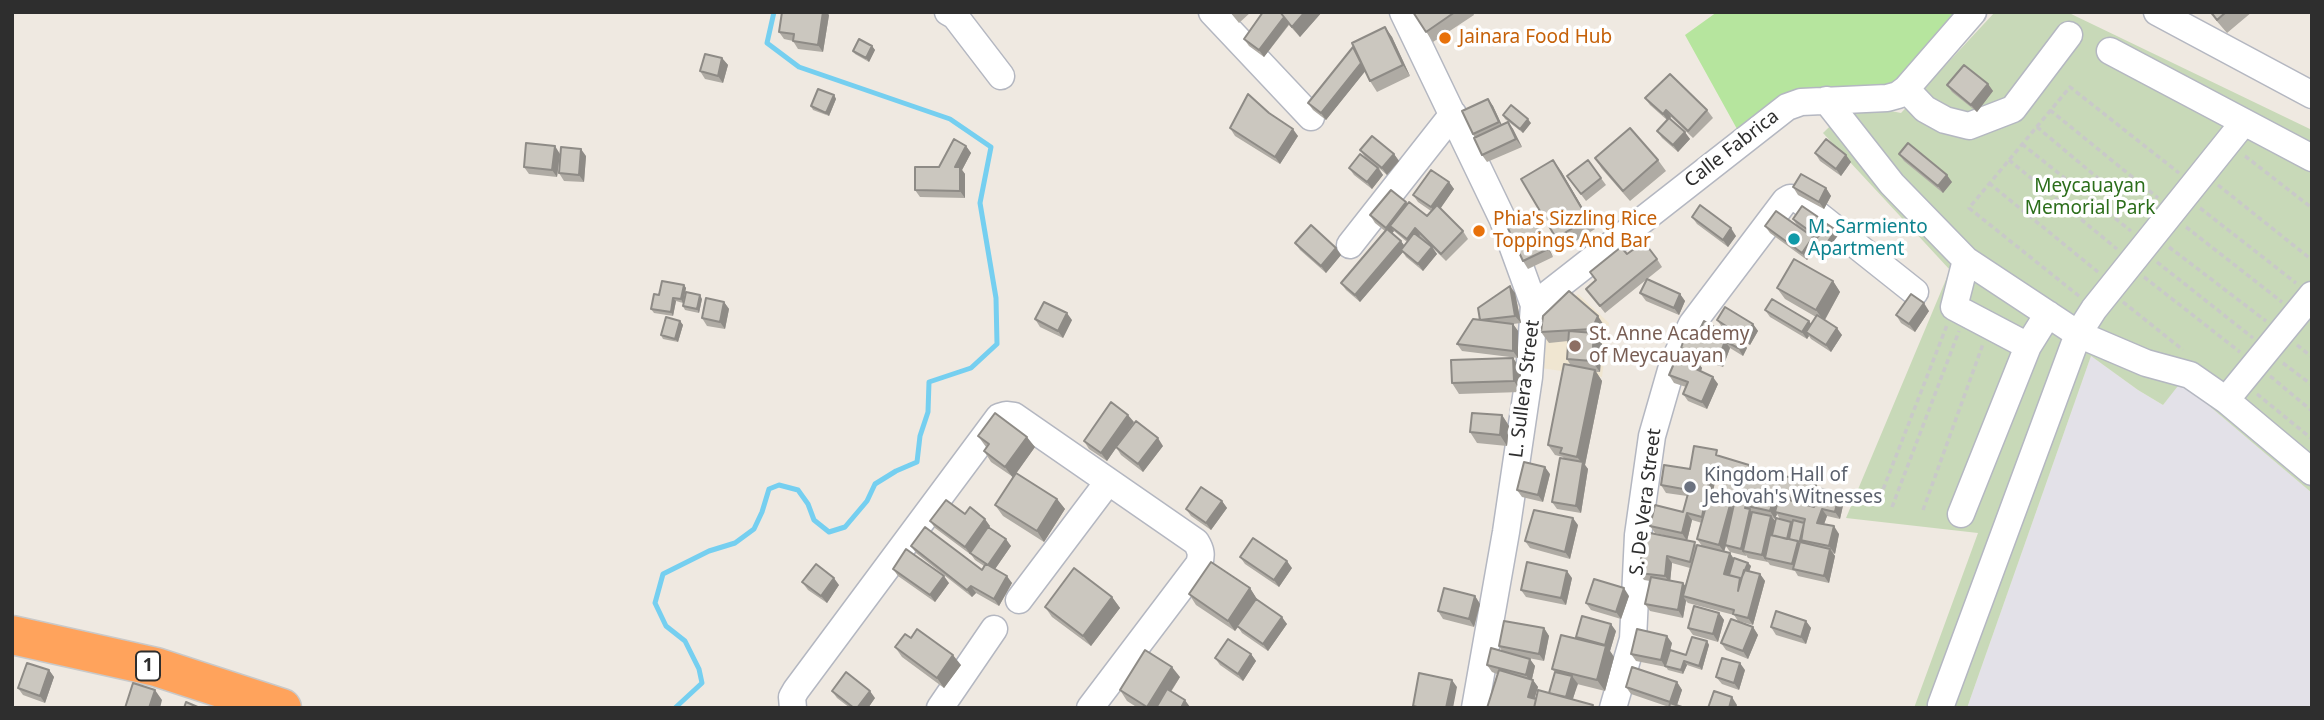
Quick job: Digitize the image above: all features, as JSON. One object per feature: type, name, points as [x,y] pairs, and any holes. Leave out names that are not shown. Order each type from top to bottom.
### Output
[{"type":"highway","name":"1","points":[[12,635],[156,667],[265,705]]},
{"type":"street","points":[[948,12],[955,16],[1001,76]]},
{"type":"street","points":[[1212,12],[1311,117]]},
{"type":"street","name":"L. Sullera Street","points":[[1403,12],[1503,220],[1534,305],[1530,377],[1475,708]]},
{"type":"street","points":[[1973,12],[1906,89],[1925,109],[1945,120],[1969,126],[2013,109],[2069,35]]},
{"type":"street","points":[[2157,12],[2312,95]]},
{"type":"street","points":[[2110,51],[2235,132],[2312,159]]},
{"type":"street","name":"Calle Fabrica","points":[[1534,305],[1779,112],[1793,104],[1892,97],[1906,89]]},
{"type":"street","points":[[1826,100],[1892,184],[1966,260],[2078,334],[2146,363],[2190,375],[2273,340],[2312,472]]},
{"type":"street","points":[[1350,245],[1453,114]]},
{"type":"street","points":[[1941,705],[2078,334],[2235,132]]},
{"type":"street","name":"S. De Vera Street","points":[[1613,708],[1633,639],[1638,535],[1652,436],[1673,363],[1692,324],[1785,201],[1790,198],[1798,199],[1915,292]]},
{"type":"street","points":[[1966,260],[1960,310],[2028,346]]},
{"type":"street","points":[[1961,514],[2028,346],[2048,314]]},
{"type":"street","points":[[793,708],[792,697],[796,690],[999,417],[1006,415],[1014,416],[1196,542],[1202,556],[1199,564],[1090,708]]},
{"type":"street","points":[[1020,600],[1108,482]]},
{"type":"street","points":[[940,708],[995,629]]},
{"type":"path","points":[[2192,357],[2150,239],[2070,87],[1969,208],[2150,239],[2312,260]]},
{"type":"path","points":[[2050,110],[2150,239],[2273,340],[2312,439]]},
{"type":"path","points":[[2037,127],[2150,239],[2273,340],[2312,357]]},
{"type":"path","points":[[2235,132],[2312,208]]},
{"type":"path","points":[[2022,144],[2150,239],[2273,340],[2312,385]]},
{"type":"path","points":[[2009,160],[2150,239],[2273,340],[2312,411]]},
{"type":"path","points":[[1989,183],[2150,239],[2273,340]]},
{"type":"path","points":[[1877,505],[1960,310]]},
{"type":"path","points":[[1892,507],[1960,310]]},
{"type":"path","points":[[1923,510],[1990,326]]},
{"type":"shaded area","name":"St. Anne Academy of Meycauayan","points":[[1578,294],[1609,323],[1602,377],[1541,368],[1548,324]]},
{"type":"shaded area","points":[[2091,356],[2163,405],[2180,381],[2312,493],[2312,708],[1967,708]]},
{"type":"green space","points":[[1717,12],[1957,12],[1890,89],[1791,92],[1737,129],[1685,35]]},
{"type":"green space","name":"Meycauayan Memorial Park","points":[[1995,12],[2067,12],[2312,130],[2312,493],[2181,382],[2163,405],[2091,356],[1967,708],[1914,708],[1978,533],[1846,518],[1950,270],[1823,133],[1843,115],[1858,108],[1901,113]]},
{"type":"building","points":[[782,12],[823,12],[818,45],[793,41],[794,34],[779,32]]},
{"type":"building","points":[[1263,12],[1280,12],[1284,17],[1259,50],[1244,39]]},
{"type":"building","points":[[1280,12],[1305,12],[1292,27]]},
{"type":"building","points":[[1413,12],[1455,12],[1426,32]]},
{"type":"building","points":[[2211,12],[2226,12],[2217,20]]},
{"type":"building","points":[[1385,27],[1403,65],[1370,81],[1352,43]]},
{"type":"building","points":[[859,39],[872,46],[866,58],[853,51]]},
{"type":"building","points":[[1353,47],[1361,63],[1321,113],[1308,103]]},
{"type":"building","points":[[705,54],[722,58],[718,76],[700,71]]},
{"type":"building","points":[[1964,65],[1988,84],[1971,105],[1947,85]]},
{"type":"building","points":[[1670,74],[1707,110],[1688,131],[1666,110],[1663,114],[1645,98]]},
{"type":"building","points":[[818,89],[834,95],[826,113],[811,106]]},
{"type":"building","points":[[1248,94],[1269,113],[1293,129],[1275,157],[1230,128]]},
{"type":"building","points":[[1488,99],[1499,122],[1473,134],[1462,111]]},
{"type":"building","points":[[1511,105],[1528,119],[1520,129],[1503,115]]},
{"type":"building","points":[[1669,118],[1685,132],[1673,145],[1657,131]]},
{"type":"building","points":[[1508,122],[1516,139],[1482,155],[1474,138]]},
{"type":"building","points":[[1630,128],[1658,160],[1623,191],[1595,158]]},
{"type":"building","points":[[1372,136],[1394,154],[1382,168],[1360,150]]},
{"type":"building","points":[[954,139],[966,146],[955,167],[960,167],[960,191],[915,190],[915,167],[939,167]]},
{"type":"building","points":[[1826,139],[1846,155],[1836,169],[1815,153]]},
{"type":"building","points":[[526,143],[555,146],[552,170],[524,167]]},
{"type":"building","points":[[1908,143],[1947,175],[1938,186],[1899,154]]},
{"type":"building","points":[[561,147],[581,149],[579,175],[559,173]]},
{"type":"building","points":[[1360,154],[1378,168],[1367,182],[1349,168]]},
{"type":"building","points":[[1553,160],[1588,219],[1556,238],[1521,179]]},
{"type":"building","points":[[1588,160],[1601,178],[1581,194],[1567,176]]},
{"type":"building","points":[[1431,170],[1449,182],[1431,207],[1413,195]]},
{"type":"building","points":[[1801,174],[1826,188],[1819,202],[1793,187]]},
{"type":"building","points":[[1391,190],[1406,202],[1386,228],[1370,215]]},
{"type":"building","points":[[1409,202],[1427,216],[1437,205],[1463,231],[1441,254],[1415,228],[1407,239],[1390,226]]},
{"type":"building","points":[[1700,205],[1731,228],[1723,240],[1692,217]]},
{"type":"building","points":[[1802,206],[1821,219],[1811,232],[1793,219]]},
{"type":"building","name":"M. Sarmiento Apartment","points":[[1776,211],[1813,237],[1802,253],[1765,226]]},
{"type":"building","points":[[1530,213],[1548,249],[1523,261],[1506,224]]},
{"type":"building","points":[[1827,224],[1836,230],[1819,254],[1810,248]]},
{"type":"building","points":[[1311,225],[1336,248],[1321,266],[1295,243]]},
{"type":"building","points":[[1387,229],[1401,241],[1355,295],[1341,283]]},
{"type":"building","points":[[1414,233],[1432,247],[1418,264],[1401,250]]},
{"type":"building","points":[[1644,242],[1657,259],[1600,306],[1586,289],[1596,280],[1590,272],[1621,247],[1627,254]]},
{"type":"building","points":[[1794,259],[1833,281],[1816,310],[1777,288]]},
{"type":"building","points":[[1647,279],[1680,294],[1674,308],[1640,293]]},
{"type":"building","points":[[662,281],[684,285],[681,299],[673,298],[671,312],[651,309],[654,294],[659,295]]},
{"type":"building","points":[[1510,286],[1515,316],[1480,320],[1478,308]]},
{"type":"building","points":[[1569,291],[1598,316],[1592,329],[1541,332],[1543,316]]},
{"type":"building","points":[[686,292],[700,295],[697,309],[683,306]]},
{"type":"building","points":[[1911,294],[1924,303],[1909,324],[1896,315]]},
{"type":"building","points":[[706,298],[724,302],[720,322],[702,318]]},
{"type":"building","points":[[1772,299],[1809,321],[1802,332],[1765,310]]},
{"type":"building","points":[[1044,302],[1067,313],[1058,331],[1035,319]]},
{"type":"building","points":[[1725,307],[1753,324],[1744,338],[1717,320]]},
{"type":"building","points":[[1817,315],[1837,328],[1826,345],[1806,332]]},
{"type":"building","points":[[666,317],[680,321],[675,339],[661,335]]},
{"type":"building","points":[[1473,319],[1513,324],[1513,351],[1457,344]]},
{"type":"building","points":[[1704,321],[1720,330],[1715,338],[1699,331]]},
{"type":"building","points":[[1688,328],[1715,338],[1721,328],[1742,341],[1738,348],[1725,341],[1718,360],[1681,348]]},
{"type":"building","points":[[1569,331],[1594,333],[1592,361],[1567,359]]},
{"type":"building","points":[[1678,354],[1697,361],[1694,368],[1713,377],[1702,402],[1683,394],[1688,382],[1669,375]]},
{"type":"building","points":[[1513,358],[1514,381],[1452,383],[1451,360]]},
{"type":"building","points":[[1564,364],[1595,370],[1577,457],[1560,453],[1562,448],[1548,445]]},
{"type":"building","points":[[1111,402],[1128,415],[1101,453],[1084,441]]},
{"type":"building","points":[[995,413],[1027,437],[1005,467],[984,451],[989,444],[978,436]]},
{"type":"building","points":[[1472,413],[1502,415],[1500,435],[1470,432]]},
{"type":"building","points":[[1136,421],[1158,438],[1138,464],[1116,447]]},
{"type":"building","points":[[1694,446],[1717,450],[1716,455],[1749,467],[1816,484],[1811,503],[1775,494],[1770,511],[1747,506],[1749,496],[1745,508],[1750,509],[1741,549],[1725,545],[1734,504],[1719,500],[1726,478],[1710,474],[1702,517],[1687,513],[1682,533],[1650,526],[1655,505],[1683,512],[1689,490],[1661,485],[1664,465],[1690,469]]},
{"type":"building","points":[[1560,458],[1583,462],[1576,506],[1552,502]]},
{"type":"building","points":[[1524,462],[1545,467],[1538,495],[1517,490]]},
{"type":"building","points":[[1016,473],[1057,499],[1037,531],[995,505]]},
{"type":"building","points":[[1201,487],[1222,501],[1206,523],[1186,509]]},
{"type":"building","points":[[1819,488],[1839,494],[1835,512],[1822,509],[1817,523],[1834,526],[1829,546],[1800,540],[1805,519],[1775,512],[1779,497],[1814,507]]},
{"type":"building","points":[[1708,499],[1730,505],[1719,545],[1697,539]]},
{"type":"building","points":[[946,500],[965,514],[970,507],[985,519],[965,547],[930,521]]},
{"type":"building","points":[[1534,510],[1573,518],[1565,552],[1525,541]]},
{"type":"building","points":[[1752,512],[1771,516],[1762,555],[1743,551]]},
{"type":"building","points":[[1776,518],[1791,522],[1787,539],[1772,535]]},
{"type":"building","points":[[1793,520],[1804,523],[1801,542],[1789,539]]},
{"type":"building","points":[[925,527],[982,570],[988,565],[1007,576],[994,599],[971,586],[967,590],[911,546]]},
{"type":"building","points":[[988,527],[1006,539],[988,565],[970,553]]},
{"type":"building","points":[[1645,532],[1695,542],[1690,562],[1667,556],[1665,576],[1639,573]]},
{"type":"building","points":[[1770,535],[1798,541],[1792,564],[1765,558]]},
{"type":"building","points":[[1253,538],[1287,561],[1274,580],[1240,557]]},
{"type":"building","points":[[1800,542],[1830,549],[1824,576],[1793,569]]},
{"type":"building","points":[[1697,545],[1730,553],[1724,574],[1740,578],[1738,591],[1744,570],[1760,574],[1748,618],[1733,614],[1734,610],[1683,596]]},
{"type":"building","points":[[906,549],[944,576],[930,595],[893,569]]},
{"type":"building","points":[[1734,558],[1748,563],[1741,579],[1729,575]]},
{"type":"building","points":[[1211,562],[1250,588],[1228,621],[1189,594]]},
{"type":"building","points":[[1527,562],[1567,571],[1561,598],[1521,590]]},
{"type":"building","points":[[816,564],[834,578],[821,596],[802,582]]},
{"type":"building","points":[[1074,568],[1112,597],[1083,636],[1045,607]]},
{"type":"building","points":[[1651,577],[1683,583],[1678,610],[1645,604]]},
{"type":"building","points":[[1594,579],[1624,588],[1616,612],[1586,603]]},
{"type":"building","points":[[1444,588],[1475,596],[1469,619],[1438,611]]},
{"type":"building","points":[[1256,599],[1282,617],[1263,644],[1237,626]]},
{"type":"building","points":[[1694,606],[1719,613],[1713,634],[1688,628]]},
{"type":"building","points":[[1776,611],[1806,621],[1801,637],[1771,627]]},
{"type":"building","points":[[1582,616],[1611,624],[1605,645],[1576,637]]},
{"type":"building","points":[[1731,619],[1753,627],[1743,651],[1721,643]]},
{"type":"building","points":[[1504,621],[1544,628],[1539,654],[1499,646]]},
{"type":"building","points":[[917,629],[953,655],[937,678],[895,647],[905,634],[911,638]]},
{"type":"building","points":[[1637,629],[1667,636],[1661,660],[1631,654]]},
{"type":"building","points":[[1561,635],[1606,646],[1597,680],[1552,669]]},
{"type":"building","points":[[1692,637],[1707,641],[1699,666],[1684,661],[1681,670],[1665,666],[1670,650],[1686,655]]},
{"type":"building","points":[[1228,639],[1251,654],[1238,674],[1215,658]]},
{"type":"building","points":[[1491,648],[1530,659],[1526,675],[1487,665]]},
{"type":"building","points":[[1145,650],[1172,667],[1147,707],[1120,690]]},
{"type":"building","points":[[1722,658],[1740,663],[1734,683],[1716,677]]},
{"type":"building","points":[[27,663],[49,670],[40,696],[18,688]]},
{"type":"building","points":[[1632,667],[1677,682],[1670,702],[1626,687]]},
{"type":"building","points":[[1499,670],[1533,680],[1528,697],[1536,699],[1534,708],[1487,708]]},
{"type":"building","points":[[846,672],[870,691],[857,708],[832,691]]},
{"type":"building","points":[[1555,672],[1572,676],[1566,697],[1549,693]]},
{"type":"building","points":[[1419,673],[1452,680],[1446,708],[1413,706]]},
{"type":"building","points":[[133,683],[155,690],[149,708],[125,708]]},
{"type":"building","points":[[1167,689],[1185,700],[1181,708],[1156,708]]},
{"type":"building","points":[[1538,690],[1593,705],[1592,708],[1534,708]]},
{"type":"building","points":[[1714,691],[1732,697],[1729,708],[1708,708]]},
{"type":"building","points":[[186,702],[200,708],[184,708]]},
{"type":"building","points":[[1670,703],[1685,708],[1669,708]]},
{"type":"waterway","points":[[675,708],[702,683],[699,669],[685,641],[666,626],[655,603],[663,574],[709,551],[735,543],[754,529],[769,489],[779,485],[798,490],[808,504],[814,520],[829,532],[845,527],[867,501],[875,484],[917,462],[920,436],[928,412],[929,382],[971,368],[997,344],[996,298],[980,203],[991,147],[950,119],[799,67],[767,43],[774,12]]},
{"type":"place","name":"Jainara Food Hub","points":[[1445,38]]},
{"type":"place","name":"Phia's Sizzling Rice Toppings And Bar","points":[[1479,231]]},
{"type":"place","name":"M. Sarmiento Apartment","points":[[1794,239]]},
{"type":"place","name":"St. Anne Academy of Meycauayan","points":[[1575,346]]},
{"type":"place","name":"Kingdom Hall of Jehovah's Witnesses","points":[[1690,487]]}]
